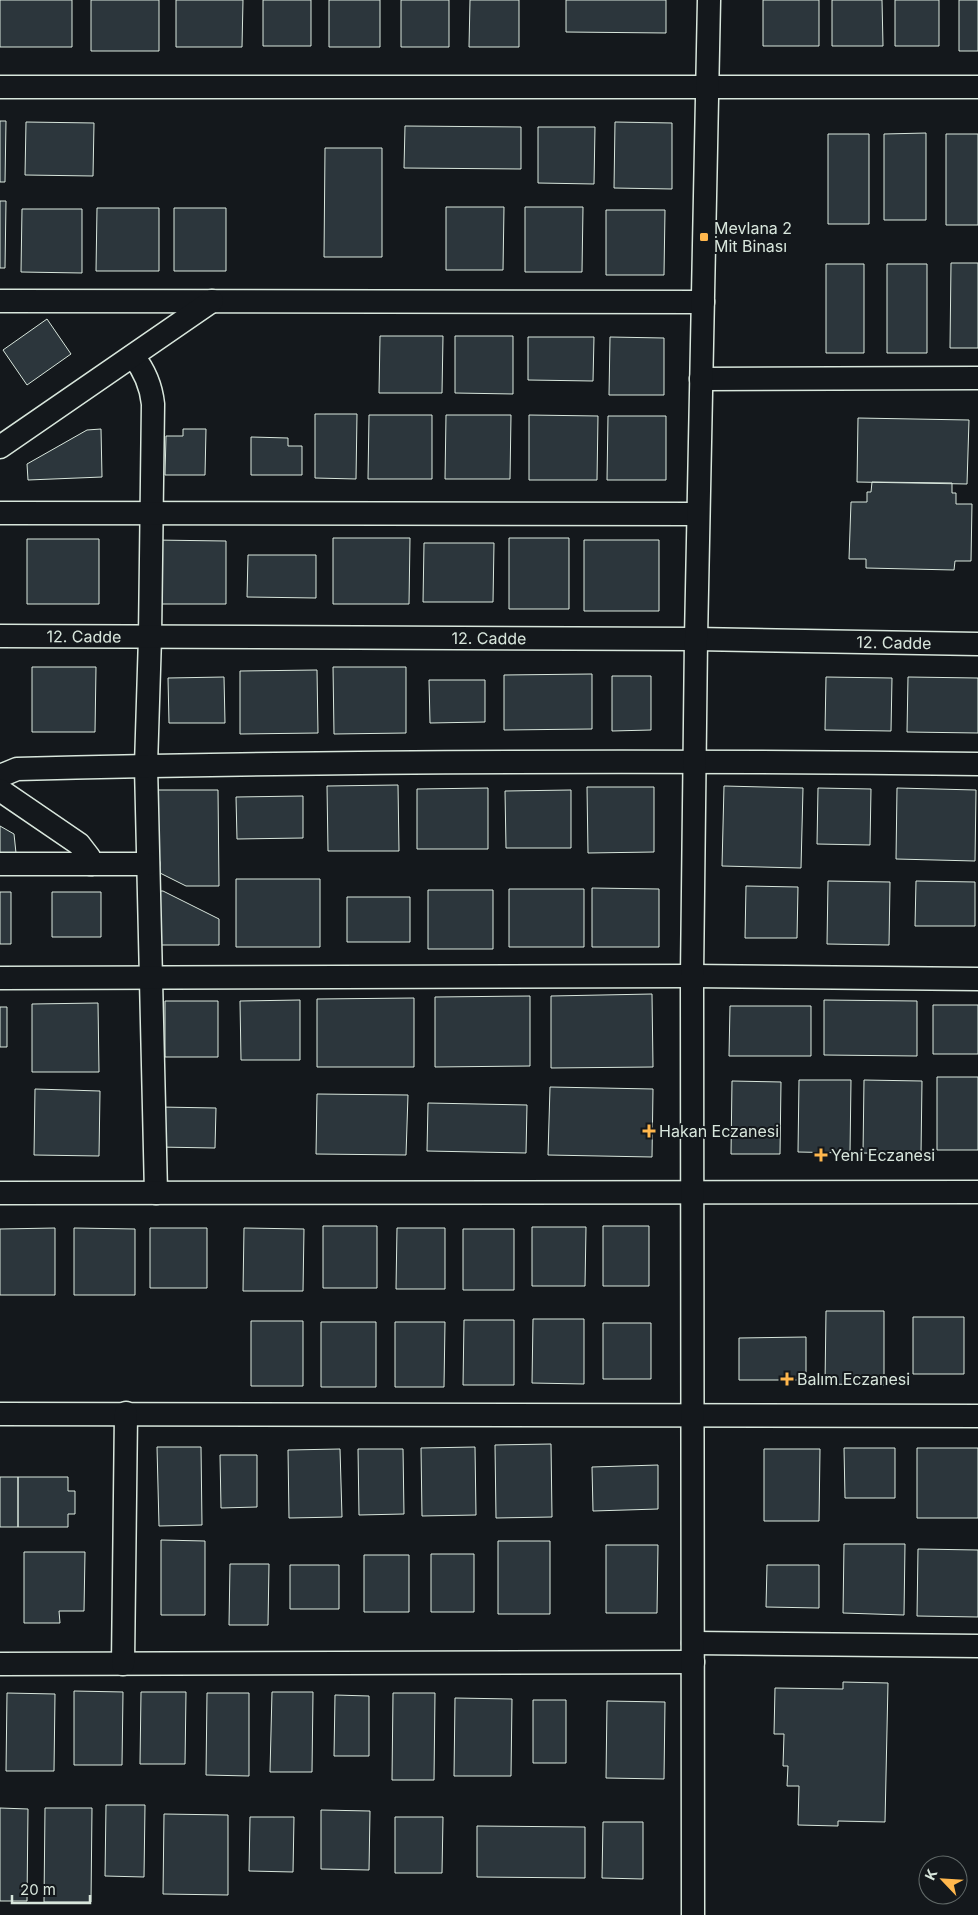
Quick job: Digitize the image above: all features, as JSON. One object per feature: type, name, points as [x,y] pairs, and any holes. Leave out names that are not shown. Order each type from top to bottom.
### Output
[{"type":"street","points":[[693,1915],[692,976],[698,514],[709,0]]},
{"type":"street","points":[[0,88],[978,87]]},
{"type":"street","points":[[0,301],[703,302]]},
{"type":"street","points":[[0,447],[212,301]]},
{"type":"street","points":[[133,356],[147,376],[153,404],[150,637],[146,766],[156,1193]]},
{"type":"street","points":[[702,379],[978,378]]},
{"type":"street","points":[[0,514],[698,514]]},
{"type":"street","name":"12. Cadde","points":[[0,636],[696,639],[978,644]]},
{"type":"street","points":[[0,776],[17,769],[146,766],[694,761],[978,764]]},
{"type":"street","points":[[0,790],[79,844],[90,857],[92,864]]},
{"type":"street","points":[[0,864],[148,864]]},
{"type":"street","points":[[0,978],[692,976],[978,979]]},
{"type":"street","points":[[0,1194],[978,1192]]},
{"type":"street","points":[[0,1414],[978,1416]]},
{"type":"street","points":[[123,1664],[126,1414]]},
{"type":"street","points":[[0,1664],[123,1664],[978,1646]]},
{"type":"building","points":[[0,0],[72,0],[72,47],[0,47]]},
{"type":"building","points":[[91,0],[159,0],[159,51],[91,51]]},
{"type":"building","points":[[176,0],[243,0],[242,47],[176,47]]},
{"type":"building","points":[[263,0],[311,0],[311,46],[263,46]]},
{"type":"building","points":[[329,0],[380,0],[380,47],[329,47]]},
{"type":"building","points":[[401,0],[449,0],[449,47],[401,47]]},
{"type":"building","points":[[470,0],[519,0],[519,47],[469,47]]},
{"type":"building","points":[[566,0],[666,0],[666,33],[566,32]]},
{"type":"building","points":[[763,0],[819,0],[819,46],[763,46]]},
{"type":"building","points":[[832,0],[882,0],[883,46],[832,46]]},
{"type":"building","points":[[895,0],[939,0],[939,46],[895,46]]},
{"type":"building","points":[[959,0],[978,0],[978,51],[959,51]]},
{"type":"building","points":[[0,121],[6,121],[5,182],[0,182]]},
{"type":"building","points":[[26,122],[94,123],[93,176],[25,175]]},
{"type":"building","points":[[615,122],[672,123],[672,189],[614,188]]},
{"type":"building","points":[[405,126],[521,127],[521,169],[404,168]]},
{"type":"building","points":[[538,127],[595,127],[594,184],[538,183]]},
{"type":"building","points":[[926,133],[926,220],[884,220],[884,134]]},
{"type":"building","points":[[828,134],[869,134],[869,224],[828,224]]},
{"type":"building","points":[[946,134],[978,134],[978,225],[946,225]]},
{"type":"building","points":[[325,148],[382,148],[382,257],[324,257]]},
{"type":"building","points":[[0,201],[6,201],[5,268],[0,268]]},
{"type":"building","points":[[446,207],[504,207],[503,270],[446,270]]},
{"type":"building","points":[[525,207],[583,207],[582,272],[525,272]]},
{"type":"building","points":[[97,208],[159,208],[159,271],[96,271]]},
{"type":"building","points":[[174,208],[226,208],[226,271],[174,271]]},
{"type":"building","points":[[22,209],[82,209],[82,273],[21,272]]},
{"type":"building","points":[[606,210],[665,210],[664,275],[606,275]]},
{"type":"building","points":[[951,263],[978,263],[978,348],[950,348]]},
{"type":"building","points":[[826,264],[864,264],[864,353],[826,353]]},
{"type":"building","points":[[887,264],[927,264],[927,353],[887,353]]},
{"type":"building","points":[[47,319],[71,354],[27,385],[3,350]]},
{"type":"building","points":[[380,336],[443,336],[442,393],[379,393]]},
{"type":"building","points":[[455,336],[513,336],[513,394],[455,393]]},
{"type":"building","points":[[528,337],[594,337],[593,381],[528,380]]},
{"type":"building","points":[[610,337],[664,338],[664,395],[609,395]]},
{"type":"building","points":[[315,414],[357,414],[356,479],[315,478]]},
{"type":"building","points":[[369,415],[432,415],[432,479],[368,479]]},
{"type":"building","points":[[446,415],[511,415],[510,479],[445,479]]},
{"type":"building","points":[[529,415],[598,416],[597,480],[529,480]]},
{"type":"building","points":[[608,416],[666,416],[666,480],[607,480]]},
{"type":"building","points":[[858,418],[969,420],[967,484],[857,482]]},
{"type":"building","points":[[101,429],[102,477],[28,480],[27,464],[87,430]]},
{"type":"building","points":[[183,429],[206,429],[205,475],[165,475],[166,436],[183,436]]},
{"type":"building","points":[[251,437],[288,438],[288,446],[302,446],[302,475],[251,475]]},
{"type":"building","points":[[872,482],[952,483],[952,493],[956,493],[956,504],[972,504],[971,561],[955,561],[954,570],[866,568],[866,559],[849,559],[851,502],[867,502],[867,492],[871,492]]},
{"type":"building","points":[[333,538],[410,538],[409,604],[333,604]]},
{"type":"building","points":[[509,538],[569,538],[569,609],[509,609]]},
{"type":"building","points":[[27,539],[99,539],[99,604],[27,604]]},
{"type":"building","points":[[154,540],[226,541],[226,604],[154,604]]},
{"type":"building","points":[[584,540],[659,540],[659,611],[584,611]]},
{"type":"building","points":[[424,543],[494,543],[493,602],[423,602]]},
{"type":"building","points":[[248,555],[316,555],[316,598],[247,597]]},
{"type":"building","points":[[32,667],[96,667],[95,732],[32,732]]},
{"type":"building","points":[[333,667],[406,667],[406,733],[334,734]]},
{"type":"building","points":[[317,670],[318,733],[240,734],[240,671]]},
{"type":"building","points":[[592,674],[592,729],[504,730],[504,675]]},
{"type":"building","points":[[612,676],[651,676],[651,730],[612,731]]},
{"type":"building","points":[[224,677],[225,723],[169,723],[168,678]]},
{"type":"building","points":[[826,677],[892,678],[891,731],[825,730]]},
{"type":"building","points":[[908,677],[978,678],[978,733],[907,732]]},
{"type":"building","points":[[429,680],[485,680],[485,722],[430,723]]},
{"type":"building","points":[[398,785],[399,851],[328,851],[327,786]]},
{"type":"building","points":[[724,786],[803,788],[801,868],[722,866]]},
{"type":"building","points":[[587,787],[654,787],[654,852],[588,853]]},
{"type":"building","points":[[488,788],[488,849],[417,849],[417,789]]},
{"type":"building","points":[[818,788],[871,789],[870,845],[817,844]]},
{"type":"building","points":[[897,788],[976,790],[975,861],[896,859]]},
{"type":"building","points":[[155,790],[218,790],[219,886],[186,886],[156,871]]},
{"type":"building","points":[[571,790],[571,848],[506,848],[505,791]]},
{"type":"building","points":[[303,796],[303,838],[237,839],[236,797]]},
{"type":"building","points":[[0,826],[14,834],[16,853],[0,853]]},
{"type":"building","points":[[236,879],[320,879],[320,947],[236,947]]},
{"type":"building","points":[[828,881],[890,882],[889,945],[827,944]]},
{"type":"building","points":[[916,881],[975,882],[975,926],[915,926]]},
{"type":"building","points":[[746,886],[798,887],[797,938],[745,938]]},
{"type":"building","points":[[592,888],[659,889],[659,947],[592,947]]},
{"type":"building","points":[[509,889],[584,889],[584,947],[509,947]]},
{"type":"building","points":[[428,890],[493,890],[493,949],[428,949]]},
{"type":"building","points":[[157,891],[163,891],[219,919],[219,945],[157,945]]},
{"type":"building","points":[[0,892],[11,892],[11,944],[0,944]]},
{"type":"building","points":[[52,892],[101,892],[101,937],[52,937]]},
{"type":"building","points":[[347,897],[410,897],[410,942],[347,942]]},
{"type":"building","points":[[652,994],[653,1067],[551,1068],[551,996]]},
{"type":"building","points":[[530,996],[530,1066],[435,1067],[435,997]]},
{"type":"building","points":[[414,998],[414,1067],[317,1067],[317,999]]},
{"type":"building","points":[[300,1000],[300,1060],[241,1060],[240,1001]]},
{"type":"building","points":[[824,1000],[917,1001],[917,1056],[824,1055]]},
{"type":"building","points":[[165,1001],[218,1001],[218,1057],[165,1057]]},
{"type":"building","points":[[98,1003],[99,1072],[32,1072],[32,1004]]},
{"type":"building","points":[[933,1005],[978,1005],[978,1054],[933,1054]]},
{"type":"building","points":[[730,1006],[811,1006],[811,1056],[729,1056]]},
{"type":"building","points":[[0,1007],[7,1007],[7,1047],[0,1047]]},
{"type":"building","points":[[937,1077],[978,1077],[978,1150],[937,1150]]},
{"type":"building","points":[[799,1080],[851,1080],[850,1153],[798,1152]]},
{"type":"building","points":[[864,1080],[922,1081],[921,1154],[863,1153]]},
{"type":"building","points":[[732,1081],[781,1082],[780,1154],[731,1154]]},
{"type":"building","points":[[550,1087],[653,1089],[652,1157],[548,1155]]},
{"type":"building","points":[[35,1089],[100,1091],[99,1156],[34,1155]]},
{"type":"building","points":[[317,1094],[408,1095],[406,1155],[316,1154]]},
{"type":"building","points":[[428,1103],[527,1105],[526,1153],[427,1151]]},
{"type":"building","points":[[160,1107],[216,1108],[215,1148],[158,1147]]},
{"type":"building","points":[[323,1226],[377,1226],[377,1288],[323,1288]]},
{"type":"building","points":[[603,1226],[649,1226],[649,1286],[603,1286]]},
{"type":"building","points":[[532,1227],[586,1227],[585,1286],[532,1286]]},
{"type":"building","points":[[55,1228],[55,1295],[0,1295],[0,1229]]},
{"type":"building","points":[[74,1228],[135,1229],[135,1295],[74,1295]]},
{"type":"building","points":[[150,1228],[207,1228],[207,1288],[150,1288]]},
{"type":"building","points":[[244,1228],[304,1229],[303,1291],[243,1291]]},
{"type":"building","points":[[397,1228],[445,1228],[445,1289],[396,1289]]},
{"type":"building","points":[[463,1229],[514,1229],[514,1290],[463,1290]]},
{"type":"building","points":[[826,1311],[884,1311],[884,1385],[825,1384]]},
{"type":"building","points":[[913,1317],[964,1317],[964,1374],[913,1374]]},
{"type":"building","points":[[533,1319],[584,1319],[584,1384],[532,1383]]},
{"type":"building","points":[[464,1320],[514,1320],[514,1385],[463,1385]]},
{"type":"building","points":[[251,1321],[303,1321],[303,1386],[251,1386]]},
{"type":"building","points":[[321,1322],[376,1322],[376,1387],[321,1387]]},
{"type":"building","points":[[395,1322],[445,1322],[444,1387],[395,1387]]},
{"type":"building","points":[[603,1323],[651,1323],[651,1379],[603,1379]]},
{"type":"building","points":[[806,1337],[806,1380],[739,1380],[739,1338]]},
{"type":"building","points":[[551,1444],[552,1517],[496,1518],[495,1445]]},
{"type":"building","points":[[157,1447],[201,1447],[202,1525],[159,1526]]},
{"type":"building","points":[[475,1447],[476,1515],[422,1516],[421,1448]]},
{"type":"building","points":[[844,1448],[895,1448],[895,1498],[845,1498]]},
{"type":"building","points":[[917,1448],[978,1448],[978,1518],[917,1518]]},
{"type":"building","points":[[340,1449],[342,1517],[289,1518],[288,1450]]},
{"type":"building","points":[[358,1449],[403,1449],[404,1514],[359,1515]]},
{"type":"building","points":[[764,1449],[820,1449],[819,1521],[764,1521]]},
{"type":"building","points":[[220,1455],[257,1455],[257,1507],[221,1508]]},
{"type":"building","points":[[658,1465],[658,1509],[593,1511],[592,1467]]},
{"type":"building","points":[[0,1477],[18,1477],[18,1527],[0,1527]]},
{"type":"building","points":[[18,1477],[68,1477],[68,1491],[75,1491],[75,1514],[68,1514],[68,1527],[18,1527]]},
{"type":"building","points":[[161,1540],[205,1541],[205,1615],[161,1615]]},
{"type":"building","points":[[498,1541],[550,1541],[550,1614],[498,1614]]},
{"type":"building","points":[[844,1544],[905,1544],[904,1615],[843,1613]]},
{"type":"building","points":[[606,1545],[658,1545],[657,1613],[606,1613]]},
{"type":"building","points":[[918,1549],[978,1550],[978,1617],[917,1616]]},
{"type":"building","points":[[24,1552],[85,1552],[84,1611],[59,1611],[60,1623],[24,1623]]},
{"type":"building","points":[[431,1554],[474,1554],[474,1612],[431,1612]]},
{"type":"building","points":[[364,1555],[409,1555],[409,1612],[364,1612]]},
{"type":"building","points":[[230,1564],[269,1564],[268,1625],[229,1625]]},
{"type":"building","points":[[290,1565],[339,1565],[339,1609],[290,1609]]},
{"type":"building","points":[[767,1565],[819,1565],[819,1608],[766,1607]]},
{"type":"building","points":[[843,1682],[888,1683],[885,1822],[838,1821],[838,1826],[798,1825],[799,1786],[787,1786],[788,1766],[783,1766],[784,1734],[774,1734],[775,1688],[843,1689]]},
{"type":"building","points":[[74,1691],[123,1692],[122,1765],[74,1765]]},
{"type":"building","points":[[141,1692],[186,1692],[185,1764],[140,1764]]},
{"type":"building","points":[[272,1692],[313,1692],[312,1772],[270,1772]]},
{"type":"building","points":[[7,1693],[55,1694],[54,1771],[6,1771]]},
{"type":"building","points":[[207,1693],[249,1693],[249,1776],[206,1775]]},
{"type":"building","points":[[393,1693],[435,1693],[434,1780],[392,1780]]},
{"type":"building","points":[[335,1695],[369,1696],[369,1756],[334,1756]]},
{"type":"building","points":[[455,1698],[512,1699],[511,1776],[454,1776]]},
{"type":"building","points":[[533,1700],[566,1700],[566,1763],[533,1763]]},
{"type":"building","points":[[607,1701],[665,1702],[664,1779],[606,1778]]},
{"type":"building","points":[[106,1805],[145,1805],[144,1877],[105,1876]]},
{"type":"building","points":[[0,1808],[28,1809],[27,1901],[0,1901]]},
{"type":"building","points":[[45,1808],[92,1808],[91,1902],[44,1902]]},
{"type":"building","points":[[321,1810],[370,1811],[369,1870],[321,1869]]},
{"type":"building","points":[[164,1814],[228,1815],[228,1895],[163,1894]]},
{"type":"building","points":[[250,1817],[294,1817],[293,1872],[249,1871]]},
{"type":"building","points":[[395,1817],[443,1817],[442,1873],[395,1873]]},
{"type":"building","points":[[603,1822],[643,1822],[643,1879],[602,1878]]},
{"type":"building","points":[[477,1826],[585,1827],[585,1878],[477,1877]]},
{"type":"place","name":"Mevlana 2 Mit Binası","points":[[704,237]]},
{"type":"place","name":"Hakan Eczanesi","points":[[649,1131]]},
{"type":"place","name":"Yeni Eczanesi","points":[[821,1155]]},
{"type":"place","name":"Balım Eczanesi","points":[[787,1379]]}]
